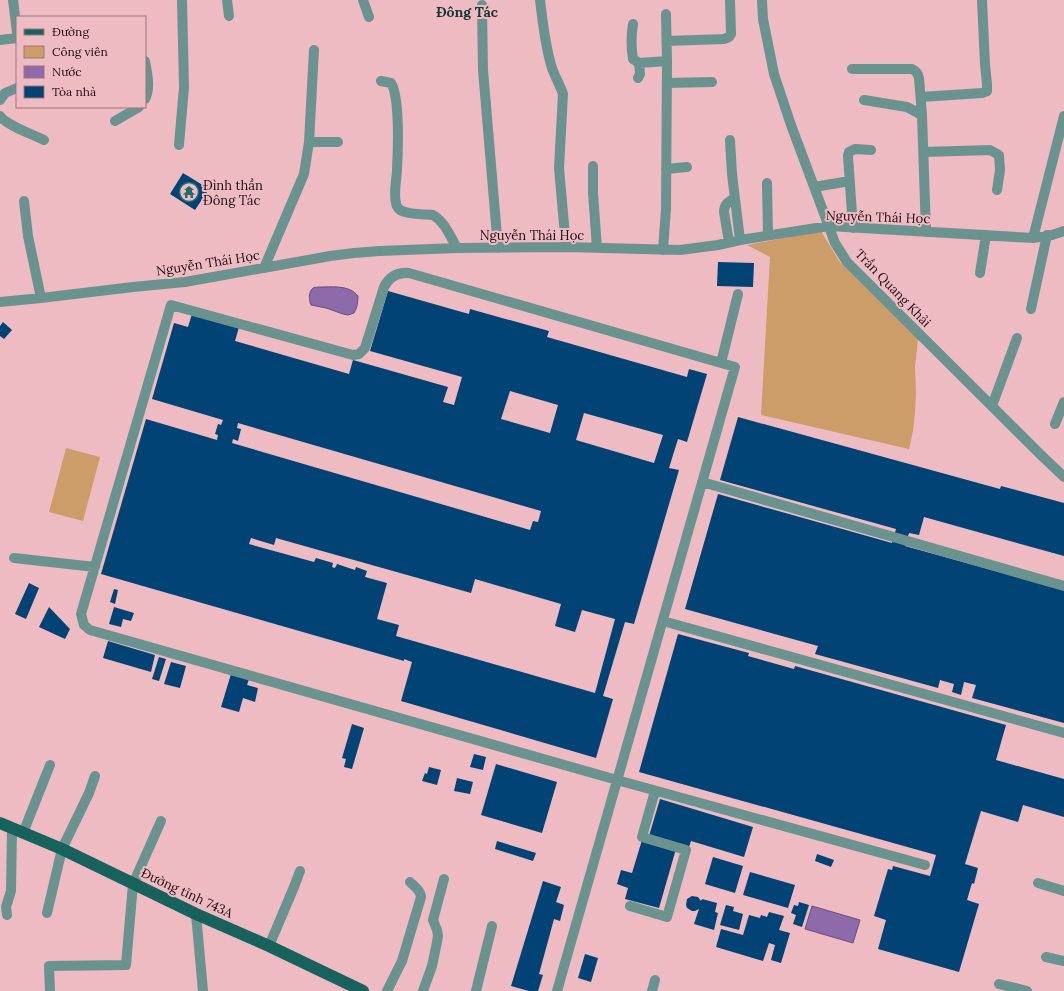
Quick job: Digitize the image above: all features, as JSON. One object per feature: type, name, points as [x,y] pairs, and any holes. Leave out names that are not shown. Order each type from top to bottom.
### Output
[{"type":"main road","name":"Đường tỉnh 743A","points":[[0,823],[62,849],[196,914],[269,946],[347,988],[362,991]]},
{"type":"street","points":[[13,0],[16,24]]},
{"type":"street","points":[[179,145],[184,87],[182,0]]},
{"type":"street","points":[[227,0],[229,16]]},
{"type":"street","points":[[363,0],[370,17]]},
{"type":"street","points":[[540,0],[546,42],[552,69],[563,94],[559,168],[566,247]]},
{"type":"street","points":[[667,41],[724,39],[729,37],[731,34],[730,0]]},
{"type":"street","name":"Trần Quang Khải","points":[[762,0],[763,19],[774,74],[835,243],[847,262],[1064,476]]},
{"type":"street","points":[[921,97],[982,93],[987,91],[982,0]]},
{"type":"street","points":[[482,5],[483,70],[498,248]]},
{"type":"street","points":[[663,250],[666,209],[666,14]]},
{"type":"street","points":[[633,24],[631,38],[633,59],[639,63],[667,61]]},
{"type":"street","points":[[0,40],[16,38]]},
{"type":"street","points":[[264,268],[304,174],[309,142],[314,50]]},
{"type":"street","points":[[638,78],[640,74],[639,63]]},
{"type":"street","points":[[146,68],[148,83],[146,98]]},
{"type":"street","points":[[852,69],[912,69],[918,74],[921,97],[924,152],[926,232]]},
{"type":"street","points":[[381,81],[391,83],[397,108],[398,129],[395,197],[396,205],[405,213],[434,215],[437,217],[443,223],[457,248]]},
{"type":"street","points":[[667,83],[712,82]]},
{"type":"street","points":[[0,100],[5,93],[16,88]]},
{"type":"street","points":[[864,100],[908,107],[922,115]]},
{"type":"street","points":[[115,121],[137,108]]},
{"type":"street","points":[[0,116],[10,124],[44,140]]},
{"type":"street","points":[[1032,238],[1064,116]]},
{"type":"street","points":[[730,140],[740,240]]},
{"type":"street","points":[[309,142],[338,142]]},
{"type":"street","points":[[853,228],[848,156],[849,152],[855,150],[870,150]]},
{"type":"street","points":[[924,152],[990,150],[999,155],[1000,170],[997,190]]},
{"type":"street","points":[[593,166],[593,193],[598,248]]},
{"type":"street","points":[[666,169],[687,167]]},
{"type":"street","points":[[814,188],[850,181]]},
{"type":"street","points":[[767,183],[768,236]]},
{"type":"street","points":[[729,242],[724,208],[726,204],[735,198]]},
{"type":"street","points":[[24,201],[28,236],[41,298]]},
{"type":"street","name":"Nguyễn Thái Học","points":[[0,302],[185,282],[354,252],[457,248],[566,247],[680,250],[830,226],[1032,238],[1047,236],[1064,231]]},
{"type":"street","points":[[980,273],[986,235]]},
{"type":"street","points":[[1031,309],[1047,236]]},
{"type":"street","points":[[557,991],[617,780],[662,621],[735,367],[409,273],[395,275],[386,282],[365,348],[359,354],[353,355],[171,305],[81,614],[84,624],[90,630],[617,780],[925,865]]},
{"type":"street","points":[[721,363],[738,294]]},
{"type":"street","points":[[992,406],[1017,338]]},
{"type":"street","points":[[1055,424],[1064,402]]},
{"type":"street","points":[[702,482],[1064,586]]},
{"type":"street","points":[[14,558],[95,567]]},
{"type":"street","points":[[662,621],[1064,733]]},
{"type":"street","points":[[7,915],[6,907],[11,891],[18,831],[50,764]]},
{"type":"street","points":[[47,913],[62,849],[89,793],[95,776]]},
{"type":"street","points":[[630,906],[667,917],[686,850],[642,837],[655,790]]},
{"type":"street","points":[[50,991],[49,966],[126,965],[133,884],[161,821]]},
{"type":"street","points":[[269,946],[300,870]]},
{"type":"street","points":[[423,991],[432,966],[436,947],[438,936],[433,920],[444,879]]},
{"type":"street","points":[[387,991],[402,961],[421,897],[419,891],[410,882]]},
{"type":"street","points":[[1038,883],[1064,891]]},
{"type":"street","points":[[196,914],[203,991]]},
{"type":"street","points":[[476,991],[492,926]]},
{"type":"street","points":[[1046,957],[1064,961]]},
{"type":"street","points":[[652,991],[654,980]]},
{"type":"street","points":[[999,984],[1027,991]]},
{"type":"green space","points":[[821,231],[839,261],[918,339],[915,367],[915,413],[909,449],[761,415],[770,257],[747,245]]},
{"type":"green space","points":[[66,448],[100,457],[83,521],[49,512]]},
{"type":"water","points":[[313,288],[346,288],[358,296],[354,313],[348,315],[311,305],[309,298],[310,292]]},
{"type":"water","points":[[812,906],[860,920],[853,943],[805,929]]},
{"type":"building","name":"Đình thần Đông Tác","points":[[183,173],[209,189],[195,210],[170,194]]},
{"type":"building","points":[[718,262],[754,263],[753,287],[717,286]]},
{"type":"building","points":[[388,291],[469,314],[470,309],[549,331],[547,337],[687,377],[689,369],[707,374],[687,442],[678,439],[669,468],[679,470],[634,624],[625,622],[603,696],[613,699],[596,758],[401,701],[412,662],[404,659],[404,661],[101,574],[146,419],[217,440],[218,435],[215,434],[218,424],[221,425],[223,420],[152,399],[174,323],[188,327],[192,314],[239,327],[235,341],[349,374],[353,360],[448,387],[443,402],[454,405],[462,377],[370,351]],"holes":[[[510,391],[558,405],[550,433],[501,419]],[[584,413],[663,435],[654,463],[576,440]],[[238,423],[541,511],[538,522],[533,521],[530,530],[232,443],[233,439],[238,441],[241,429],[237,428]],[[251,538],[274,545],[276,538],[471,593],[475,579],[561,604],[555,626],[575,632],[582,610],[615,619],[595,693],[396,636],[399,625],[377,619],[387,583],[365,577],[367,571],[356,567],[355,570],[337,564],[335,568],[332,567],[333,563],[316,558],[314,562],[249,544]]]},
{"type":"building","points":[[3,322],[12,330],[4,339],[0,336],[0,326]]},
{"type":"building","points":[[738,417],[1000,489],[1001,486],[1064,503],[1064,556],[924,517],[919,535],[909,533],[905,546],[1064,590],[1064,723],[972,698],[976,685],[964,682],[961,695],[952,692],[954,684],[940,680],[938,688],[815,654],[818,646],[685,609],[718,494],[892,543],[896,529],[720,480]]},
{"type":"building","points":[[29,583],[39,588],[26,619],[15,614]]},
{"type":"building","points":[[114,589],[118,590],[115,604],[110,602]]},
{"type":"building","points":[[49,607],[70,629],[65,639],[39,627]]},
{"type":"building","points":[[114,607],[134,613],[131,621],[123,619],[121,627],[109,624]]},
{"type":"building","points":[[678,634],[749,653],[748,656],[794,669],[795,666],[1006,725],[996,760],[1064,779],[1064,817],[1023,805],[1018,822],[981,811],[965,864],[978,868],[974,884],[972,883],[967,900],[979,904],[959,972],[878,949],[886,920],[874,916],[888,869],[892,870],[893,866],[930,876],[936,855],[639,772]]},
{"type":"building","points":[[108,641],[155,655],[151,672],[103,658]]},
{"type":"building","points":[[159,657],[166,659],[159,681],[152,679]]},
{"type":"building","points":[[171,662],[186,666],[180,688],[164,684]]},
{"type":"building","points":[[231,674],[249,679],[247,685],[258,688],[255,702],[243,698],[239,712],[221,707]]},
{"type":"building","points":[[352,724],[364,728],[352,769],[344,767],[346,759],[342,758]]},
{"type":"building","points":[[474,754],[486,757],[483,770],[470,767]]},
{"type":"building","points":[[496,764],[557,782],[542,833],[481,815]]},
{"type":"building","points":[[429,767],[441,770],[437,785],[422,781],[425,773],[427,774]]},
{"type":"building","points":[[457,778],[473,782],[470,794],[454,791]]},
{"type":"building","points":[[660,799],[753,827],[744,857],[691,841],[689,847],[649,836]]},
{"type":"building","points":[[642,840],[676,849],[659,908],[625,899],[628,888],[617,884],[621,870],[632,873]]},
{"type":"building","points":[[497,841],[536,853],[533,861],[495,849]]},
{"type":"building","points":[[817,854],[834,860],[831,867],[815,861]]},
{"type":"building","points":[[713,857],[743,866],[735,893],[705,884]]},
{"type":"building","points":[[750,872],[795,885],[788,908],[743,895]]},
{"type":"building","points":[[543,881],[561,887],[556,902],[564,905],[560,921],[554,919],[539,974],[543,975],[538,991],[529,991],[511,986]]},
{"type":"building","points":[[692,896],[698,897],[701,901],[702,899],[717,903],[715,912],[718,913],[714,930],[694,924],[699,909],[692,911],[687,908],[686,905],[687,899]]},
{"type":"building","points":[[799,902],[809,905],[802,927],[793,924],[796,915],[791,913],[794,905],[798,906]]},
{"type":"building","points":[[726,905],[734,907],[733,911],[743,914],[739,930],[720,925]]},
{"type":"building","points":[[769,912],[784,916],[779,930],[790,933],[781,963],[771,960],[775,945],[769,943],[763,961],[716,947],[721,929],[743,935],[749,915],[760,918],[761,915],[767,917]]},
{"type":"building","points":[[585,954],[598,958],[591,982],[578,978]]},
{"type":"place","name":"Đình thần Đông Tác","points":[[189,192]]},
{"type":"district","name":"Đông Tác","points":[[467,12]]}]
